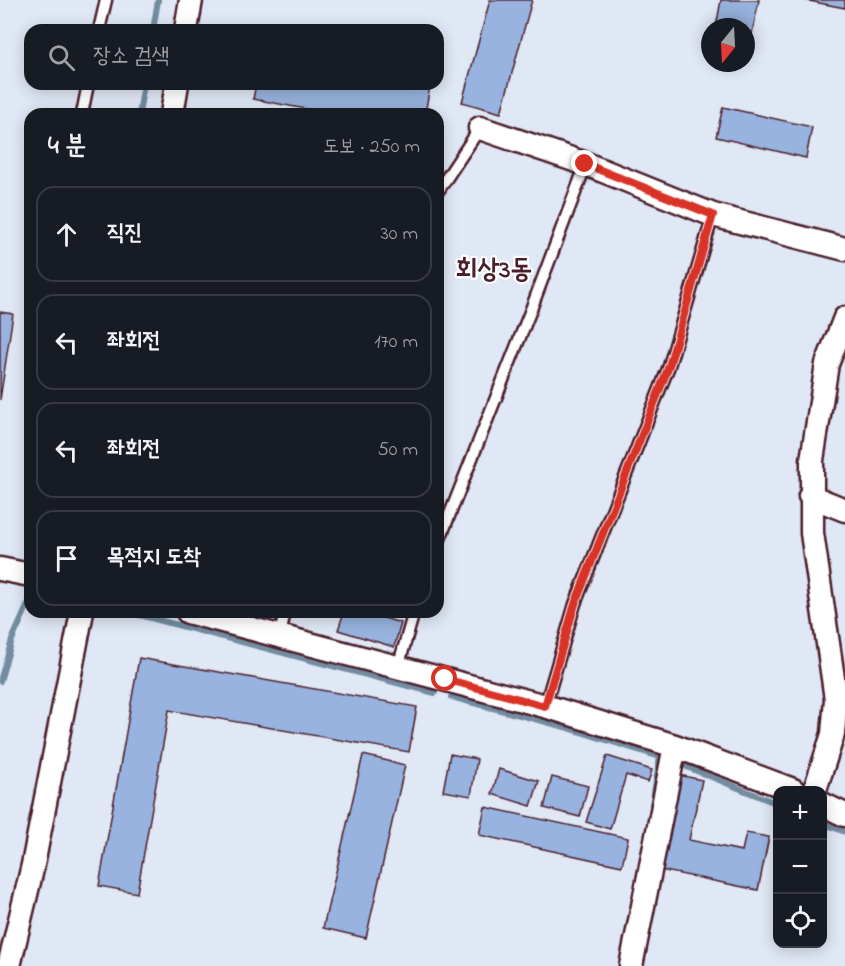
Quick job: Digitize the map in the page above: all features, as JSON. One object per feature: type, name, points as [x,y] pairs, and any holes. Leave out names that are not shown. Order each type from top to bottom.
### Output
[{"type":"street","points":[[187,24],[191,0]]},
{"type":"street","points":[[172,108],[176,90]]},
{"type":"street","points":[[480,128],[585,164],[713,215],[845,249]]},
{"type":"street","points":[[816,786],[833,734],[836,699],[812,533],[810,496],[812,460],[836,366],[845,318]]},
{"type":"street","points":[[810,496],[845,510]]},
{"type":"street","points":[[0,568],[24,574]]},
{"type":"street","points":[[9,966],[33,865],[81,618]]},
{"type":"street","points":[[212,618],[545,706],[675,746],[782,786]]},
{"type":"street","points":[[631,966],[675,746]]},
{"type":"street","points":[[827,806],[845,815]]},
{"type":"lane","points":[[100,24],[106,0]]},
{"type":"lane","points":[[83,108],[87,90]]},
{"type":"lane","points":[[444,182],[480,128]]},
{"type":"lane","points":[[444,529],[530,312],[585,164]]},
{"type":"lane","points":[[545,706],[575,604],[669,366],[713,215]]},
{"type":"lane","points":[[280,635],[284,618]]},
{"type":"lane","points":[[398,667],[412,618]]},
{"type":"building","points":[[490,0],[532,0],[501,113],[462,102]]},
{"type":"building","points":[[721,0],[759,0],[755,19],[718,18]]},
{"type":"building","points":[[804,0],[845,0],[845,8]]},
{"type":"building","points":[[255,90],[429,90],[426,108],[300,108],[253,99]]},
{"type":"building","points":[[723,107],[812,127],[806,158],[716,137]]},
{"type":"building","points":[[0,312],[13,314],[0,400]]},
{"type":"building","points":[[342,618],[384,618],[401,623],[394,647],[338,630]]},
{"type":"building","points":[[139,658],[417,707],[409,752],[169,710],[137,893],[99,886]]},
{"type":"building","points":[[450,754],[477,759],[471,796],[443,791]]},
{"type":"building","points":[[363,755],[405,765],[366,938],[323,928]]},
{"type":"building","points":[[607,756],[652,770],[648,782],[626,775],[610,829],[586,822]]},
{"type":"building","points":[[499,769],[539,781],[531,806],[492,794]]},
{"type":"building","points":[[679,775],[702,780],[689,840],[742,851],[746,833],[769,837],[758,890],[660,870]]},
{"type":"building","points":[[552,777],[588,786],[580,817],[544,808]]},
{"type":"building","points":[[485,807],[628,838],[622,866],[479,835]]},
{"type":"waterway","points":[[154,24],[158,0]]},
{"type":"waterway","points":[[140,108],[143,90]]},
{"type":"waterway","points":[[0,681],[12,640],[24,613]]},
{"type":"waterway","points":[[151,618],[435,693]]},
{"type":"waterway","points":[[451,697],[565,727],[660,757],[652,805]]},
{"type":"waterway","points":[[687,767],[773,802]]},
{"type":"waterway","points":[[827,825],[845,832]]},
{"type":"district","name":"회상3동","points":[[494,268]]},
{"type":"route","points":[[445,679],[545,706],[575,604],[669,366],[713,215],[585,164]]}]
